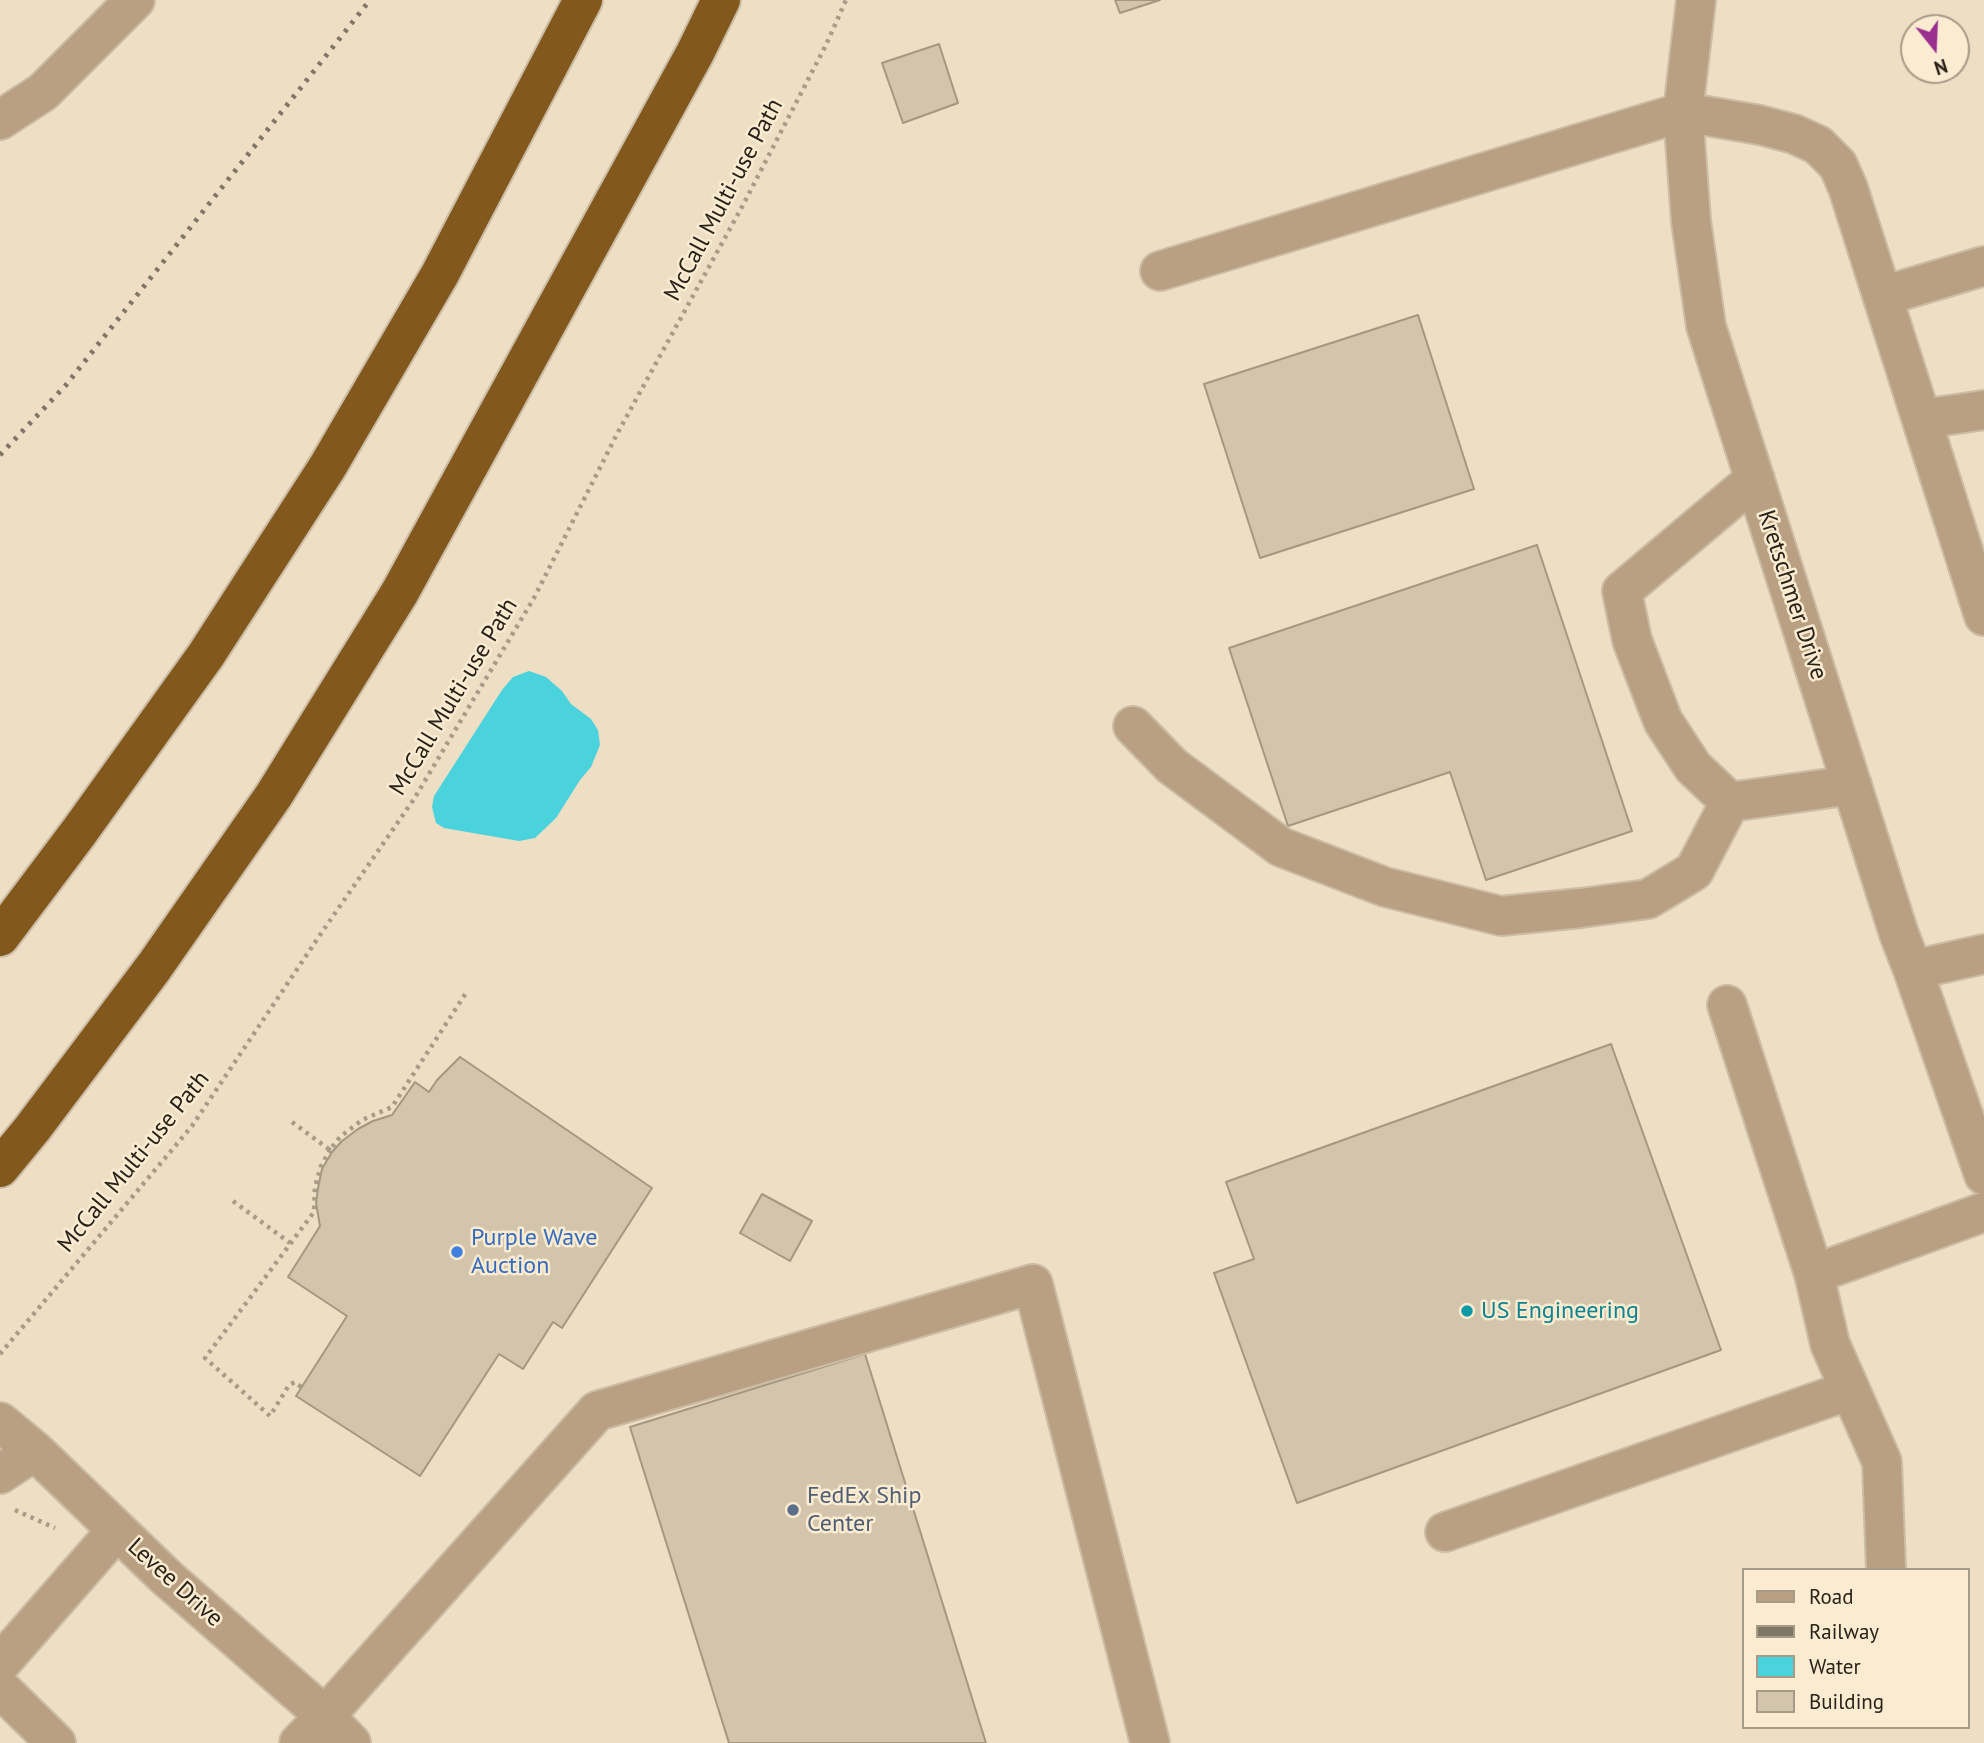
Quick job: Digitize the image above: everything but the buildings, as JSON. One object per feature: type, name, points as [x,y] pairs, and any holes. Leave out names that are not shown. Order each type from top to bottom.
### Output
[{"type":"highway","points":[[0,937],[206,655],[328,466],[440,274],[583,0]]},
{"type":"highway","points":[[0,1168],[153,967],[274,795],[400,592],[722,0]]},
{"type":"street","points":[[0,120],[43,93],[135,0]]},
{"type":"street","name":"Kretschmer Drive","points":[[1696,0],[1682,112],[1691,221],[1706,326],[1899,934],[1984,1175]]},
{"type":"street","points":[[1160,271],[1682,112],[1760,125],[1794,134],[1818,145],[1838,166],[1848,188],[1984,616]]},
{"type":"street","points":[[1883,296],[1984,266]]},
{"type":"street","points":[[1922,419],[1984,410]]},
{"type":"street","points":[[1730,802],[1693,767],[1663,721],[1632,640],[1622,591],[1755,479]]},
{"type":"street","points":[[1133,726],[1172,766],[1280,847],[1385,887],[1501,916],[1648,899],[1694,871],[1730,802]]},
{"type":"street","points":[[1730,802],[1852,785]]},
{"type":"street","points":[[1913,970],[1984,954]]},
{"type":"street","points":[[1727,1004],[1814,1274],[1830,1344],[1882,1462],[1886,1568]]},
{"type":"street","points":[[1814,1274],[1984,1212]]},
{"type":"street","points":[[299,1743],[597,1411],[1033,1284],[1150,1743]]},
{"type":"street","points":[[1445,1532],[1850,1390]]},
{"type":"street","name":"Levee Drive","points":[[0,1422],[35,1451],[106,1543],[166,1577],[325,1716],[351,1743]]},
{"type":"street","points":[[5,1490],[35,1451]]},
{"type":"street","points":[[0,1664],[106,1543]]},
{"type":"street","points":[[0,1688],[57,1743]]},
{"type":"path","name":"McCall Multi-use Path","points":[[0,1354],[192,1126],[414,799],[534,598],[617,434],[743,205],[846,0]]},
{"type":"path","points":[[302,1387],[295,1382],[289,1385],[270,1416],[205,1358],[314,1212],[315,1187],[321,1166],[340,1137],[362,1120],[392,1107],[466,993]]},
{"type":"path","points":[[292,1122],[331,1151]]},
{"type":"path","points":[[233,1201],[290,1243]]},
{"type":"path","points":[[5,1490],[19,1512],[57,1529],[106,1543]]},
{"type":"water","points":[[529,671],[546,677],[562,691],[571,704],[591,719],[598,730],[600,745],[591,767],[556,818],[535,838],[519,841],[444,828],[436,823],[432,807],[434,796],[502,690],[513,677]]},
{"type":"railway","points":[[0,455],[66,385],[370,0]]},
{"type":"place","name":"Purple Wave Auction","points":[[457,1252]]},
{"type":"place","name":"US Engineering","points":[[1467,1311]]},
{"type":"place","name":"FedEx Ship Center","points":[[793,1510]]}]
